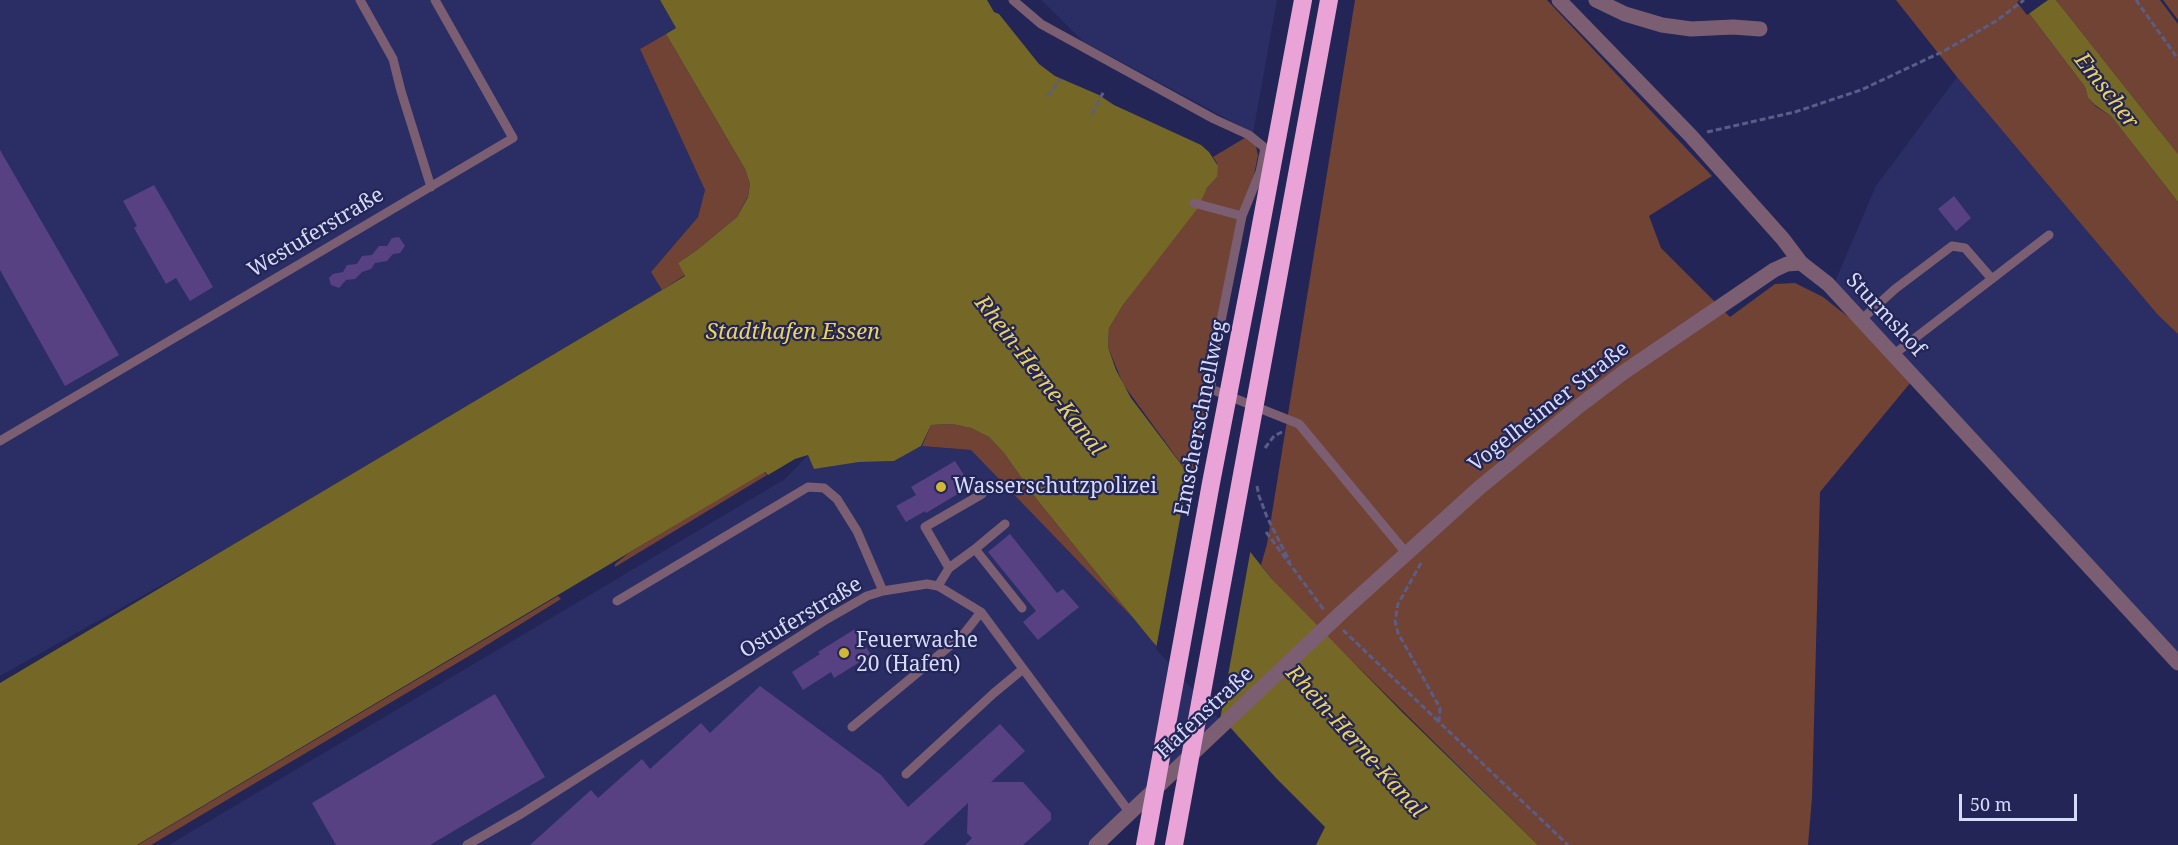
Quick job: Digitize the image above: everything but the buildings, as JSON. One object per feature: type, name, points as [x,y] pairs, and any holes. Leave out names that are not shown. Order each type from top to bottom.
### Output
[{"type":"highway","name":"Emscherschnellweg","points":[[1145,845],[1210,483],[1302,0]]},
{"type":"highway","points":[[1174,845],[1329,0]]},
{"type":"street","name":"Sturmshof","points":[[1559,0],[1690,135],[1783,239],[1801,263],[1828,284],[2178,663]]},
{"type":"street","points":[[1596,0],[1625,14],[1662,25],[1691,29],[1733,27],[1760,29]]},
{"type":"street","name":"Vogelheimer Straße","points":[[1340,618],[1479,488],[1571,412],[1624,372],[1774,270],[1787,264],[1801,263]]},
{"type":"street","name":"Hafenstraße","points":[[1096,845],[1340,618]]},
{"type":"lane","points":[[360,0],[393,59],[430,187]]},
{"type":"lane","name":"Westuferstraße","points":[[0,441],[513,138],[435,0]]},
{"type":"lane","points":[[1013,0],[1041,24],[1214,119],[1249,135],[1265,148],[1260,172],[1242,216],[1214,356],[1211,389],[1299,424],[1407,554]]},
{"type":"lane","points":[[1194,203],[1242,216]]},
{"type":"lane","points":[[1893,354],[2049,235]]},
{"type":"lane","points":[[1861,320],[1895,289],[1952,246],[1965,248],[1992,279]]},
{"type":"lane","points":[[617,601],[808,487],[824,488],[837,500],[857,531],[883,591]]},
{"type":"lane","points":[[949,568],[925,527],[982,494]]},
{"type":"lane","points":[[1005,524],[949,568],[938,586],[981,612],[1130,813]]},
{"type":"lane","points":[[975,549],[1022,608]]},
{"type":"lane","name":"Ostuferstraße","points":[[467,845],[531,808],[826,619],[867,596],[927,584],[938,586]]},
{"type":"lane","points":[[852,727],[963,635],[981,612]]},
{"type":"lane","points":[[906,774],[1023,669]]},
{"type":"path","points":[[1690,135],[1786,114],[1843,97],[1944,51],[1996,21],[2024,0]]},
{"type":"path","points":[[2136,0],[2178,59]]},
{"type":"path","points":[[1048,96],[1060,79]]},
{"type":"path","points":[[1092,114],[1104,91]]},
{"type":"path","points":[[1263,450],[1274,436],[1299,424]]},
{"type":"path","points":[[1256,480],[1267,517],[1294,572]]},
{"type":"path","points":[[1266,532],[1325,611]]},
{"type":"path","points":[[1416,573],[1398,604],[1395,621],[1398,633],[1440,708],[1439,722]]},
{"type":"path","points":[[1340,618],[1439,722],[1568,845]]},
{"type":"shaded area","points":[[0,0],[660,0],[676,28],[640,49],[705,190],[698,217],[651,272],[662,290],[235,544],[0,676]]},
{"type":"shaded area","points":[[1041,0],[1277,0],[1253,133],[1084,42]]},
{"type":"shaded area","points":[[1355,0],[1547,0],[1712,176],[1649,216],[1661,248],[1730,317],[1775,284],[1795,283],[1823,297],[1856,323],[1911,382],[1820,492],[1812,798],[1808,845],[1538,845],[1315,624],[1261,565],[1267,544]]},
{"type":"shaded area","points":[[1896,0],[2019,0],[2085,87],[2088,98],[2095,106],[2111,116],[2178,202],[2178,334],[2158,315],[1957,77]]},
{"type":"shaded area","points":[[2056,0],[2160,0],[2178,24],[2178,154]]},
{"type":"shaded area","points":[[2163,0],[2178,0],[2178,20]]},
{"type":"shaded area","points":[[666,34],[745,169],[750,184],[748,196],[737,217],[678,263],[685,275],[662,290],[651,272],[698,217],[705,190],[640,49]]},
{"type":"shaded area","points":[[1957,77],[2158,315],[2178,334],[2178,656],[1833,286],[1876,186]]},
{"type":"shaded area","points":[[1253,133],[1258,155],[1193,480],[1123,384],[1108,347],[1109,328],[1123,305],[1217,177],[1217,163],[1213,157]]},
{"type":"shaded area","points":[[952,424],[971,428],[989,437],[1004,453],[1038,501],[1134,619],[971,450],[922,446],[931,425]]},
{"type":"shaded area","points":[[921,446],[971,450],[1134,619],[1223,719],[1088,845],[169,845],[785,479],[808,455],[814,469],[859,462],[894,461]]},
{"type":"shaded area","points":[[764,472],[767,475],[615,567],[615,564],[629,553]]},
{"type":"shaded area","points":[[558,596],[561,599],[474,653],[151,845],[138,845]]},
{"type":"water","points":[[660,0],[987,0],[994,12],[999,14],[1039,64],[1055,76],[1201,145],[1209,152],[1218,166],[1217,177],[1207,188],[1197,209],[1123,305],[1109,328],[1108,347],[1116,370],[1131,398],[1271,578],[1403,713],[1538,845],[1316,845],[1325,827],[1276,778],[1152,641],[1038,501],[1004,453],[989,437],[971,428],[952,424],[931,425],[921,446],[894,461],[859,462],[814,469],[808,455],[795,459],[768,475],[765,472],[137,845],[0,845],[0,683],[685,276],[678,263],[737,217],[748,197],[750,184],[745,169],[666,34],[676,28]]},
{"type":"water","name":"Emscher","points":[[2019,0],[2056,0],[2178,154],[2178,202],[2111,116],[2088,98],[2085,87]]},
{"type":"pier","points":[[2020,0],[2048,0],[2027,15],[2017,2]]},
{"type":"pier","points":[[1189,470],[1251,548],[1220,720],[1156,649]]},
{"type":"place","name":"Wasserschutzpolizei","points":[[941,487]]},
{"type":"place","name":"Feuerwache 20 (Hafen)","points":[[844,653]]},
{"type":"water label","name":"Stadthafen Essen","points":[[793,333]]},
{"type":"water label","name":"Rhein-Herne-Kanal","points":[[1039,376]]},
{"type":"water label","name":"Rhein-Herne-Kanal","points":[[1355,742]]}]
